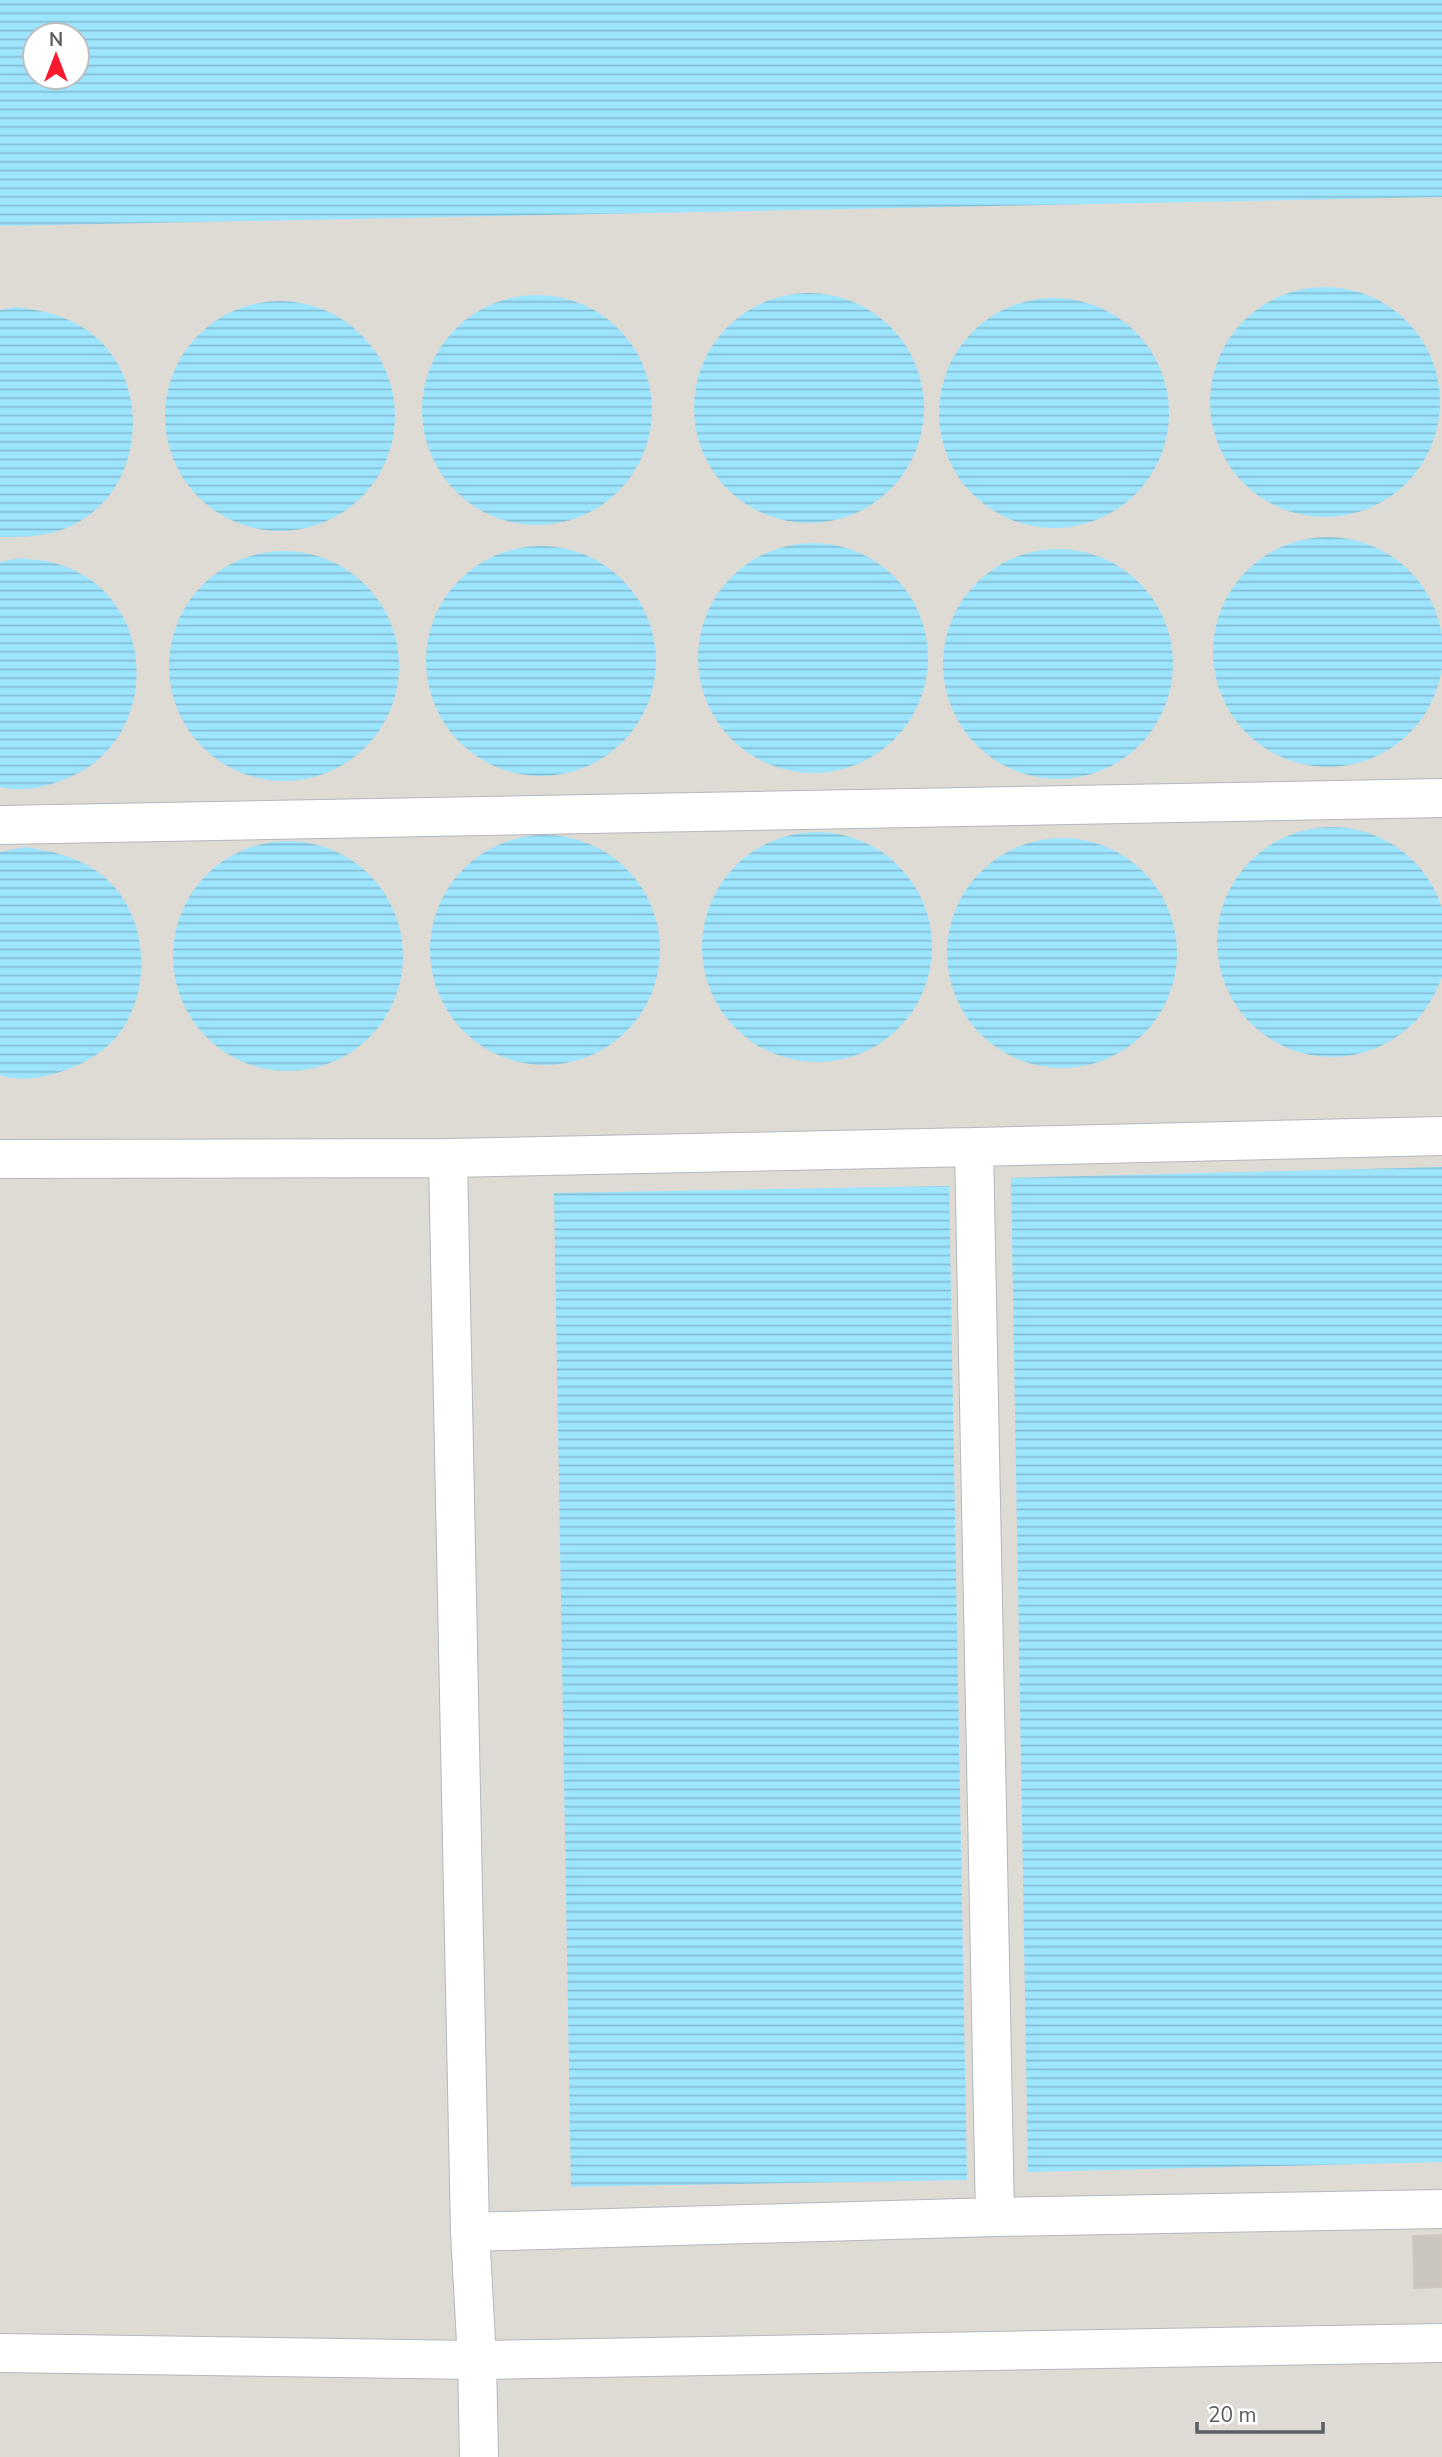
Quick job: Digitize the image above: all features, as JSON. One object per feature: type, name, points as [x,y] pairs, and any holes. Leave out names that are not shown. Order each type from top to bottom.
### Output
[{"type":"lane","points":[[0,825],[1442,797]]},
{"type":"lane","points":[[0,1159],[448,1158],[1442,1136]]},
{"type":"lane","points":[[974,1147],[995,2217]]},
{"type":"lane","points":[[448,1158],[470,2232],[479,2457]]},
{"type":"lane","points":[[470,2232],[995,2217],[1442,2209]]},
{"type":"lane","points":[[0,2353],[477,2360],[1442,2343]]},
{"type":"shaded area","points":[[0,0],[1442,0],[1442,2457],[0,2457]]},
{"type":"water","points":[[0,0],[1442,0],[1442,197],[0,226]]},
{"type":"water","points":[[1325,287],[1347,289],[1369,296],[1389,306],[1414,329],[1435,369],[1440,402],[1438,424],[1431,446],[1421,466],[1398,491],[1358,512],[1325,517],[1303,515],[1281,508],[1261,498],[1236,475],[1215,435],[1210,402],[1212,380],[1219,358],[1229,338],[1252,313],[1292,292]]},
{"type":"water","points":[[809,293],[831,295],[853,302],[873,312],[898,335],[919,375],[924,408],[922,430],[915,452],[905,472],[882,497],[842,518],[809,523],[787,521],[765,514],[745,504],[720,481],[699,441],[694,408],[696,386],[703,364],[713,344],[736,319],[776,298]]},
{"type":"water","points":[[537,295],[559,297],[581,304],[601,314],[626,337],[647,377],[652,410],[650,432],[643,454],[633,474],[610,499],[570,520],[537,525],[515,523],[493,516],[473,506],[448,483],[427,443],[422,410],[424,388],[431,366],[441,346],[464,321],[504,300]]},
{"type":"water","points":[[1054,298],[1076,300],[1098,307],[1118,317],[1143,340],[1164,380],[1169,413],[1167,435],[1160,457],[1150,477],[1127,502],[1087,523],[1054,528],[1032,526],[1010,519],[990,509],[965,486],[944,446],[939,413],[941,391],[948,369],[958,349],[981,324],[1021,303]]},
{"type":"water","points":[[280,301],[302,303],[324,310],[344,320],[369,343],[390,383],[395,416],[393,438],[386,460],[376,480],[353,505],[313,526],[280,531],[258,529],[236,522],[216,512],[191,489],[170,449],[165,416],[167,394],[174,372],[184,352],[207,327],[247,306]]},
{"type":"water","points":[[17,307],[63,317],[88,331],[109,351],[123,376],[131,403],[133,432],[127,460],[116,486],[98,508],[73,525],[55,532],[0,537],[0,310]]},
{"type":"water","points":[[1328,537],[1350,539],[1372,546],[1392,556],[1417,579],[1438,619],[1443,652],[1441,674],[1434,696],[1424,716],[1401,741],[1361,762],[1328,767],[1306,765],[1284,758],[1264,748],[1239,725],[1218,685],[1213,652],[1215,630],[1222,608],[1232,588],[1255,563],[1295,542]]},
{"type":"water","points":[[813,543],[835,545],[857,552],[877,562],[902,585],[923,625],[928,658],[926,680],[919,702],[909,722],[886,747],[846,768],[813,773],[791,771],[769,764],[749,754],[724,731],[703,691],[698,658],[700,636],[707,614],[717,594],[740,569],[780,548]]},
{"type":"water","points":[[541,546],[563,548],[585,555],[605,565],[630,588],[651,628],[656,661],[654,683],[647,705],[637,725],[614,750],[574,771],[541,776],[519,774],[497,767],[477,757],[452,734],[431,694],[426,661],[428,639],[435,617],[445,597],[468,572],[508,551]]},
{"type":"water","points":[[1058,549],[1080,551],[1102,558],[1122,568],[1147,591],[1168,631],[1173,664],[1171,686],[1164,708],[1154,728],[1131,753],[1091,774],[1058,779],[1036,777],[1014,770],[994,760],[969,737],[948,697],[943,664],[945,642],[952,620],[962,600],[985,575],[1025,554]]},
{"type":"water","points":[[284,551],[306,553],[328,560],[348,570],[373,593],[394,633],[399,666],[397,688],[390,710],[380,730],[357,755],[317,776],[284,781],[262,779],[240,772],[220,762],[195,739],[174,699],[169,666],[171,644],[178,622],[188,602],[211,577],[251,556]]},
{"type":"water","points":[[21,558],[58,564],[92,581],[116,606],[131,636],[137,670],[133,704],[119,735],[96,762],[55,783],[16,789],[0,787],[0,562]]},
{"type":"water","points":[[1332,827],[1376,836],[1405,853],[1421,869],[1442,909],[1447,942],[1438,986],[1421,1015],[1405,1031],[1365,1052],[1332,1057],[1288,1048],[1259,1031],[1243,1015],[1222,975],[1217,942],[1226,898],[1243,869],[1259,853],[1299,832]]},
{"type":"water","points":[[817,832],[839,834],[861,841],[881,851],[906,874],[927,914],[932,947],[930,969],[923,991],[913,1011],[890,1036],[850,1057],[817,1062],[795,1060],[773,1053],[753,1043],[728,1020],[707,980],[702,947],[704,925],[711,903],[721,883],[744,858],[784,837]]},
{"type":"water","points":[[545,835],[567,837],[589,844],[609,854],[634,877],[655,917],[660,950],[658,972],[651,994],[641,1014],[618,1039],[578,1060],[545,1065],[523,1063],[501,1056],[481,1046],[456,1023],[435,983],[430,950],[432,928],[439,906],[449,886],[472,861],[512,840]]},
{"type":"water","points":[[1062,838],[1084,840],[1106,847],[1126,857],[1151,880],[1172,920],[1177,953],[1175,975],[1168,997],[1158,1017],[1135,1042],[1095,1063],[1062,1068],[1040,1066],[1018,1059],[998,1049],[973,1026],[952,986],[947,953],[949,931],[956,909],[966,889],[989,864],[1029,843]]},
{"type":"water","points":[[288,841],[310,843],[332,850],[352,860],[377,883],[398,923],[403,956],[401,978],[394,1000],[384,1020],[361,1045],[321,1066],[288,1071],[266,1069],[244,1062],[224,1052],[199,1029],[178,989],[173,956],[175,934],[182,912],[192,892],[215,867],[255,846]]},
{"type":"water","points":[[25,847],[70,857],[95,870],[113,886],[127,905],[136,928],[141,951],[141,976],[136,1000],[127,1022],[108,1046],[70,1069],[48,1076],[23,1079],[0,1075],[0,852]]},
{"type":"water","points":[[1442,1167],[1442,2162],[1028,2172],[1011,1178]]},
{"type":"water","points":[[949,1186],[967,2180],[571,2187],[554,1193]]},
{"type":"building","points":[[1442,2235],[1442,2287],[1414,2288],[1413,2236]]}]
